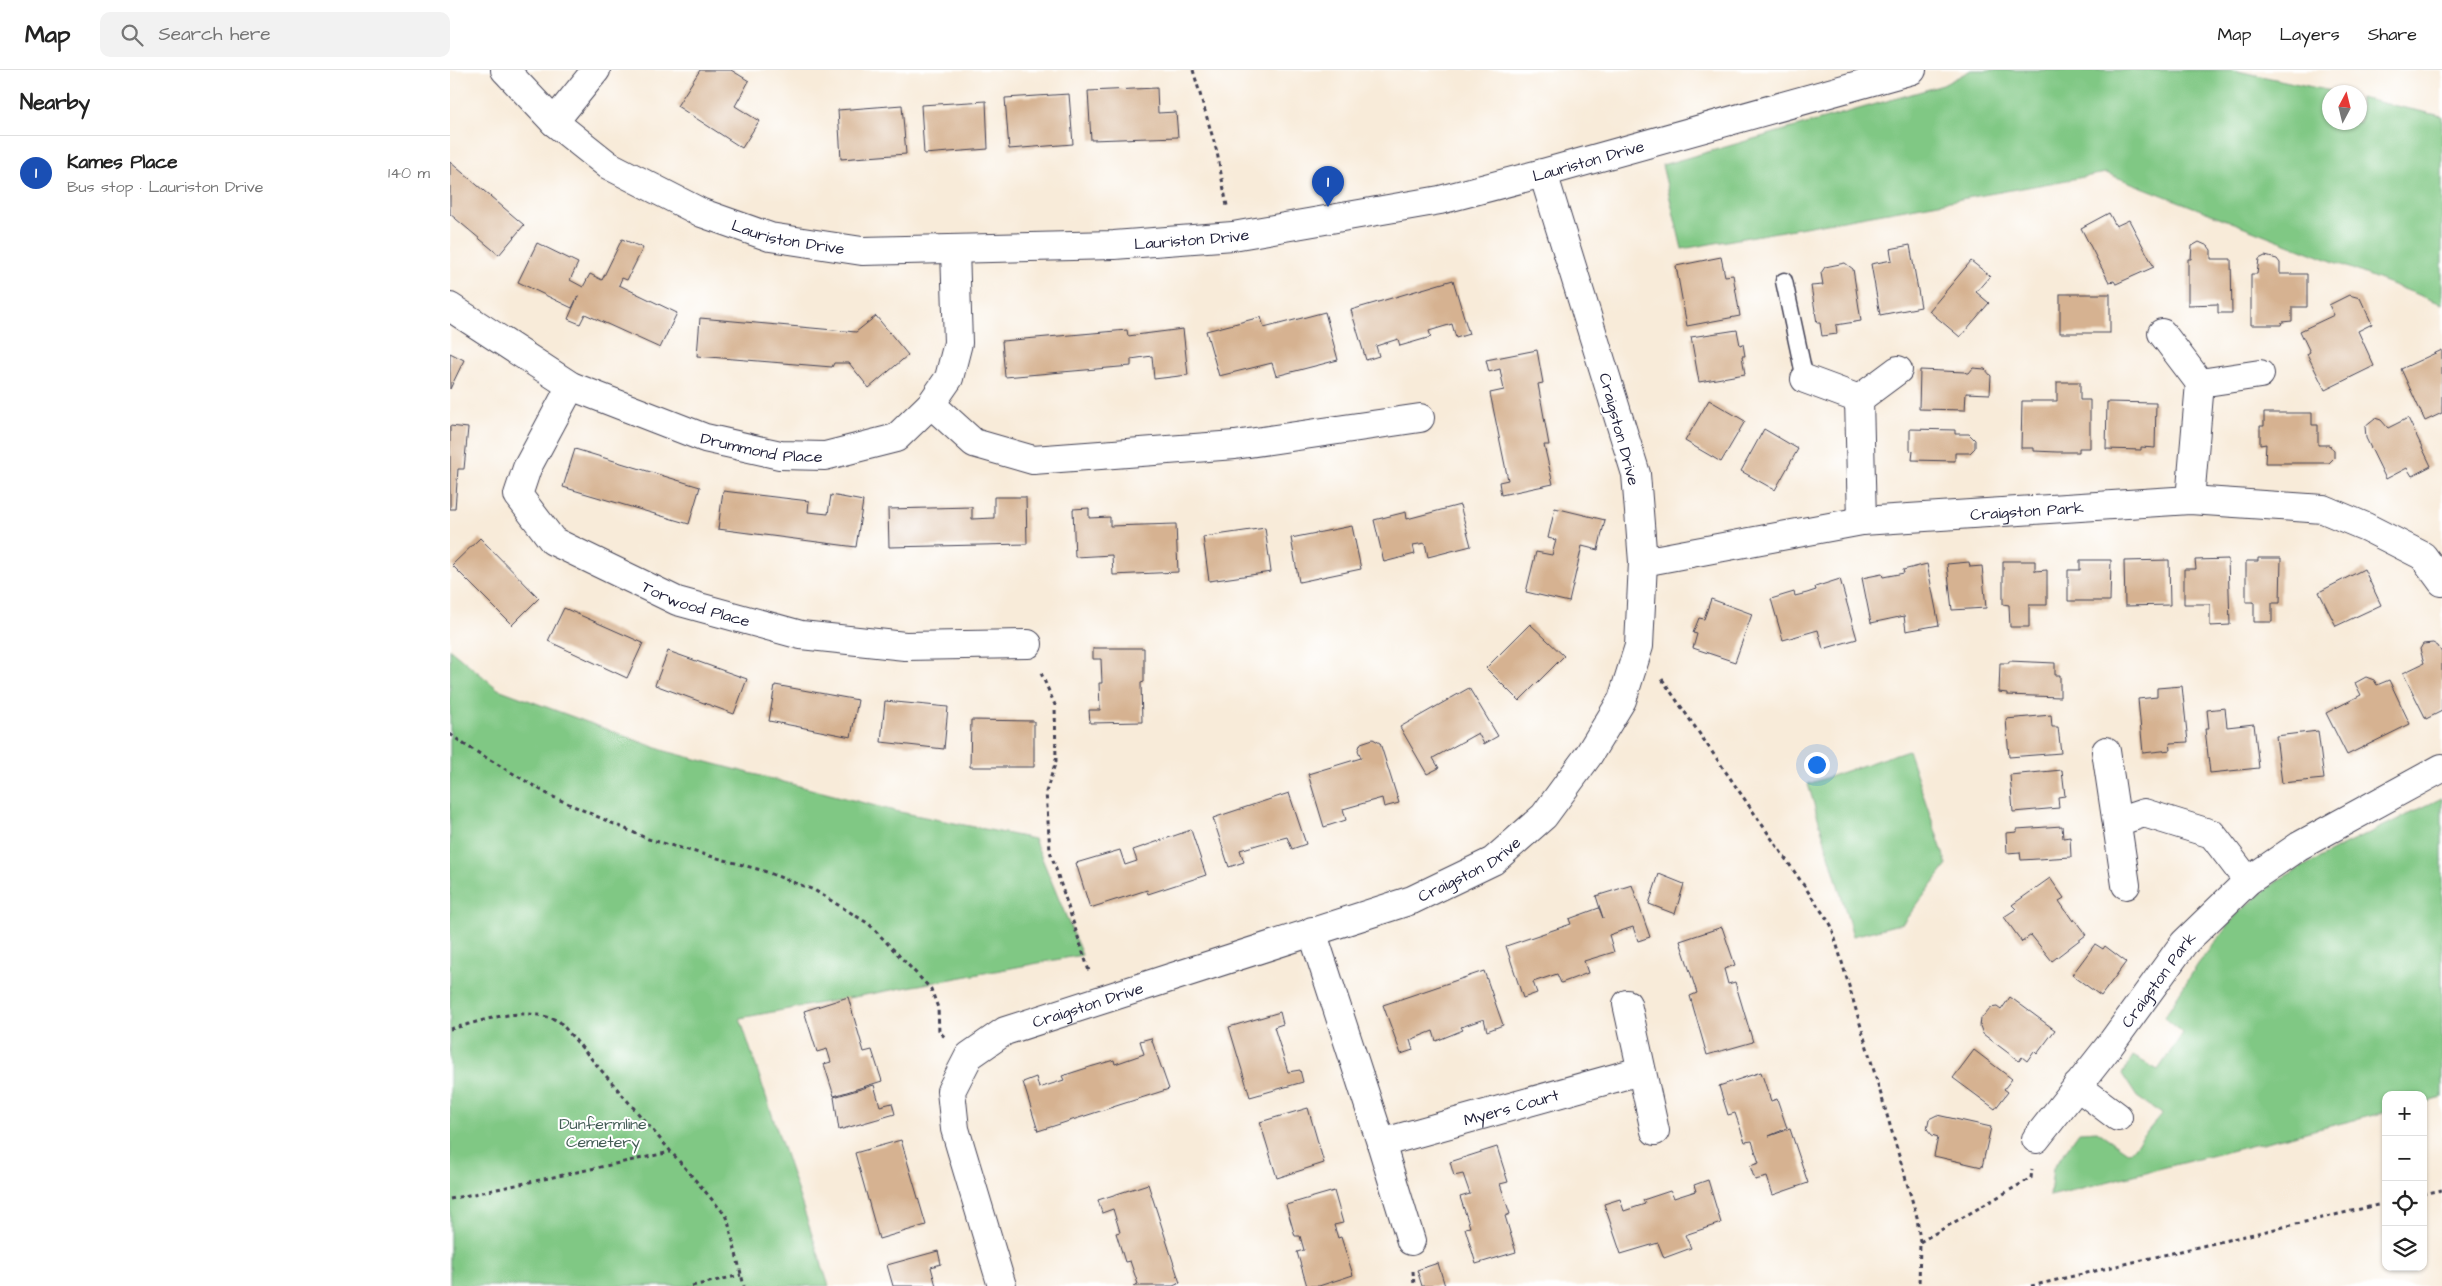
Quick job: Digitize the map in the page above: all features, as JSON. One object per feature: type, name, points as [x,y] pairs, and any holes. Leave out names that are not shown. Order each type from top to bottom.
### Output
[{"type":"street","name":"Lauriston Drive","points":[[505,70],[554,122],[608,165],[702,213],[770,237],[862,251],[1114,245],[1233,236],[1440,200],[1912,70]]},
{"type":"street","points":[[554,122],[596,70]]},
{"type":"street","name":"Craigston Drive","points":[[1002,1286],[954,1129],[951,1091],[969,1056],[1005,1031],[1412,900],[1493,861],[1544,816],[1588,756],[1622,700],[1639,646],[1643,562],[1636,474],[1543,173]]},
{"type":"street","name":"Drummond Place","points":[[450,307],[571,386],[705,438],[780,455],[825,456],[896,438],[931,404],[949,378],[958,343],[955,250]]},
{"type":"street","points":[[2162,333],[2200,383],[2190,500]]},
{"type":"street","points":[[1859,399],[1898,370]]},
{"type":"street","points":[[2200,383],[2260,374]]},
{"type":"street","points":[[1805,379],[1859,399]]},
{"type":"street","name":"Torwood Place","points":[[571,386],[527,468],[518,495],[553,541],[678,601],[801,635],[905,646],[1028,644]]},
{"type":"street","points":[[1859,399],[1862,521]]},
{"type":"street","points":[[931,404],[974,443],[1033,460],[1235,445],[1420,418]]},
{"type":"street","name":"Craigston Park","points":[[1643,562],[1862,521],[2190,500],[2324,509],[2366,526],[2423,556],[2442,582]]},
{"type":"street","points":[[2106,751],[2126,886]]},
{"type":"street","name":"Craigston Park","points":[[2036,1139],[2184,943],[2248,881],[2299,846],[2442,768]]},
{"type":"street","points":[[2116,822],[2144,813],[2212,834],[2248,881]]},
{"type":"street","points":[[1312,931],[1382,1143],[1411,1241]]},
{"type":"street","points":[[1626,1004],[1655,1131]]},
{"type":"street","name":"Myers Court","points":[[1382,1143],[1640,1071]]},
{"type":"street","points":[[2077,1086],[2118,1117]]},
{"type":"lane","points":[[1784,281],[1805,379]]},
{"type":"path","points":[[1193,70],[1217,152],[1233,236]]},
{"type":"path","points":[[1028,644],[1055,705],[1056,761],[1046,792],[1050,851],[1098,1000]]},
{"type":"path","points":[[1639,646],[1831,925],[1917,1217],[1920,1242],[1919,1286]]},
{"type":"path","points":[[450,734],[550,796],[648,839],[761,870],[814,890],[869,924],[931,989],[938,1008],[938,1032],[969,1056]]},
{"type":"path","points":[[450,1029],[517,1013],[542,1014],[559,1021],[726,1217],[744,1286]]},
{"type":"path","points":[[1920,1242],[2031,1178],[2036,1139]]},
{"type":"path","points":[[450,1200],[671,1152]]},
{"type":"path","points":[[2427,1193],[2442,1190]]},
{"type":"path","points":[[2031,1286],[2382,1204]]},
{"type":"path","points":[[692,1286],[742,1275]]},
{"type":"green space","points":[[1971,70],[2233,70],[2322,89],[2322,130],[2367,130],[2367,100],[2442,116],[2442,304],[2106,173],[1682,249],[1662,165],[1943,85]]},
{"type":"green space","name":"Dunfermline Cemetery","points":[[450,649],[498,689],[665,751],[895,811],[1034,839],[1082,955],[740,1018],[829,1286],[450,1286]]},
{"type":"green space","points":[[1908,750],[1947,865],[1903,923],[1853,936],[1808,784]]},
{"type":"green space","points":[[2442,798],[2442,1098],[2427,1102],[2427,1091],[2382,1091],[2382,1113],[2050,1196],[2053,1168],[2079,1132],[2097,1131],[2129,1153],[2162,1114],[2137,1097],[2122,1074],[2133,1056],[2158,1070],[2183,1033],[2164,1017],[2198,964],[2238,913],[2280,879],[2338,848]]},
{"type":"building","points":[[700,70],[731,70],[749,81],[735,106],[759,121],[742,148],[677,106]]},
{"type":"building","points":[[1157,88],[1158,113],[1176,112],[1178,137],[1091,140],[1088,91]]},
{"type":"building","points":[[1069,94],[1073,144],[1009,149],[1005,98]]},
{"type":"building","points":[[986,101],[988,149],[924,154],[921,105]]},
{"type":"building","points":[[902,105],[906,154],[841,159],[838,110]]},
{"type":"building","points":[[450,162],[524,225],[499,255],[450,214]]},
{"type":"building","points":[[2109,213],[2116,226],[2129,220],[2154,267],[2116,284],[2114,281],[2109,282],[2081,228]]},
{"type":"building","points":[[622,239],[643,248],[627,280],[622,278],[619,285],[677,313],[660,348],[585,314],[580,324],[568,319],[578,296],[572,308],[518,282],[537,243],[578,263],[570,280],[583,287],[590,274],[602,280]]},
{"type":"building","points":[[2199,242],[2208,246],[2211,250],[2211,259],[2231,259],[2232,313],[2218,313],[2218,304],[2188,305],[2188,259],[2191,259],[2192,246]]},
{"type":"building","points":[[1910,245],[1921,307],[1880,315],[1871,264],[1892,260],[1890,249]]},
{"type":"building","points":[[2265,256],[2277,259],[2280,263],[2280,274],[2307,274],[2307,307],[2292,307],[2292,321],[2282,322],[2281,325],[2251,325],[2251,274],[2257,274],[2259,259]]},
{"type":"building","points":[[1721,257],[1725,276],[1733,275],[1740,316],[1687,326],[1676,266]]},
{"type":"building","points":[[1971,261],[1990,276],[1976,292],[1989,303],[1960,337],[1929,311]]},
{"type":"building","points":[[1845,263],[1853,269],[1861,321],[1836,325],[1837,334],[1822,336],[1820,323],[1817,323],[1811,286],[1823,285],[1821,273],[1825,267]]},
{"type":"building","points":[[1453,280],[1469,334],[1456,338],[1452,324],[1429,331],[1431,337],[1400,346],[1398,339],[1376,346],[1379,356],[1366,360],[1351,310]]},
{"type":"building","points":[[2060,294],[2110,294],[2110,333],[2060,333]]},
{"type":"building","points":[[2349,295],[2360,298],[2372,324],[2358,331],[2374,366],[2325,390],[2307,354],[2310,352],[2300,331],[2334,315],[2329,305]]},
{"type":"building","points":[[1325,312],[1338,360],[1276,376],[1272,363],[1219,376],[1206,331],[1261,317],[1264,328]]},
{"type":"building","points":[[876,316],[908,355],[869,388],[849,363],[834,363],[832,367],[697,356],[700,318],[856,332]]},
{"type":"building","points":[[1183,329],[1188,375],[1154,379],[1152,356],[1131,359],[1131,366],[1005,377],[1002,341],[1127,330],[1128,336]]},
{"type":"building","points":[[1737,330],[1740,345],[1743,344],[1745,356],[1742,356],[1745,374],[1699,382],[1691,337]]},
{"type":"building","points":[[1537,350],[1543,383],[1538,384],[1549,445],[1544,445],[1553,484],[1501,495],[1499,482],[1508,480],[1490,393],[1504,390],[1500,369],[1489,372],[1486,360]]},
{"type":"building","points":[[2442,350],[2442,413],[2425,421],[2401,369]]},
{"type":"building","points":[[450,353],[464,360],[450,389]]},
{"type":"building","points":[[1973,368],[1985,369],[1991,376],[1990,394],[1966,393],[1965,410],[1919,409],[1920,370],[1969,373]]},
{"type":"building","points":[[2057,382],[2080,382],[2080,400],[2090,400],[2090,448],[2079,448],[2079,452],[2057,452],[2034,451],[2034,448],[2021,448],[2022,401],[2057,401]]},
{"type":"building","points":[[1709,400],[1745,421],[1721,462],[1685,441]]},
{"type":"building","points":[[2107,402],[2156,403],[2155,448],[2141,447],[2141,450],[2106,449]]},
{"type":"building","points":[[2264,413],[2312,413],[2312,425],[2318,425],[2318,445],[2329,445],[2334,451],[2334,458],[2329,463],[2265,463],[2266,444],[2260,445],[2260,426],[2264,426]]},
{"type":"building","points":[[2375,418],[2381,420],[2388,428],[2408,418],[2431,466],[2412,476],[2407,468],[2386,479],[2366,438],[2365,426]]},
{"type":"building","points":[[450,426],[468,428],[464,469],[458,469],[455,509],[450,509]]},
{"type":"building","points":[[1764,429],[1798,449],[1775,490],[1741,471]]},
{"type":"building","points":[[1910,429],[1955,430],[1955,434],[1969,434],[1975,440],[1975,448],[1970,453],[1955,453],[1955,461],[1912,460],[1913,451],[1910,450]]},
{"type":"building","points":[[575,449],[700,487],[689,524],[563,487]]},
{"type":"building","points":[[723,491],[809,501],[808,512],[828,514],[831,495],[863,501],[856,547],[718,529]]},
{"type":"building","points":[[994,497],[1026,497],[1027,544],[889,547],[888,509],[972,507],[972,519],[994,518]]},
{"type":"building","points":[[1460,505],[1471,546],[1428,557],[1425,543],[1413,545],[1415,554],[1384,562],[1374,520],[1406,512],[1407,519]]},
{"type":"building","points":[[1089,508],[1089,518],[1110,517],[1110,526],[1176,524],[1178,572],[1113,575],[1112,555],[1075,557],[1073,509]]},
{"type":"building","points":[[1555,508],[1605,520],[1598,550],[1582,546],[1569,602],[1526,592],[1536,552],[1552,555],[1556,540],[1548,538]]},
{"type":"building","points":[[1352,526],[1361,569],[1299,582],[1291,538]]},
{"type":"building","points":[[1265,528],[1271,572],[1209,581],[1203,537]]},
{"type":"building","points":[[480,538],[539,598],[512,625],[452,565]]},
{"type":"building","points":[[2258,558],[2281,558],[2280,603],[2272,603],[2272,622],[2254,622],[2254,602],[2246,602],[2246,561],[2258,561]]},
{"type":"building","points":[[2228,559],[2230,625],[2210,626],[2210,604],[2184,604],[2184,569],[2196,569],[2195,560]]},
{"type":"building","points":[[2080,560],[2111,560],[2110,601],[2068,601],[2068,570],[2080,570]]},
{"type":"building","points":[[2169,560],[2170,605],[2125,606],[2124,561]]},
{"type":"building","points":[[2003,561],[2035,561],[2035,571],[2047,570],[2047,605],[2029,605],[2029,627],[2010,627],[2009,605],[2003,604]]},
{"type":"building","points":[[1969,562],[1970,567],[1982,566],[1986,608],[1952,610],[1947,564]]},
{"type":"building","points":[[1927,564],[1939,625],[1906,631],[1904,616],[1871,623],[1862,578],[1882,574],[1883,577],[1904,573],[1903,570]]},
{"type":"building","points":[[2364,569],[2381,605],[2336,626],[2319,592]]},
{"type":"building","points":[[1840,579],[1857,639],[1823,649],[1818,630],[1783,640],[1771,599],[1794,592],[1795,596],[1807,593],[1816,590],[1815,587]]},
{"type":"building","points":[[1711,599],[1752,614],[1735,662],[1693,648],[1697,634],[1693,633],[1699,618],[1704,619]]},
{"type":"building","points":[[564,608],[643,643],[627,678],[548,641]]},
{"type":"building","points":[[1530,624],[1564,656],[1519,701],[1486,668]]},
{"type":"building","points":[[2433,643],[2438,646],[2442,653],[2442,711],[2426,719],[2403,673],[2424,663],[2420,649],[2423,644]]},
{"type":"building","points":[[1093,648],[1144,648],[1144,682],[1141,683],[1142,722],[1090,723],[1089,710],[1100,710],[1099,683],[1102,683],[1101,659],[1093,659]]},
{"type":"building","points":[[668,651],[747,679],[734,714],[655,685]]},
{"type":"building","points":[[2009,661],[2055,663],[2055,675],[2060,675],[2060,697],[2007,695],[2007,693],[1999,692],[2000,663],[2009,663]]},
{"type":"building","points":[[2366,677],[2374,680],[2377,685],[2389,680],[2410,724],[2347,755],[2326,713],[2361,695],[2355,683]]},
{"type":"building","points":[[775,685],[858,700],[851,737],[769,721]]},
{"type":"building","points":[[2182,686],[2188,742],[2170,743],[2171,750],[2143,753],[2138,699],[2157,697],[2157,688]]},
{"type":"building","points":[[1469,688],[1498,736],[1484,744],[1478,733],[1433,758],[1439,768],[1427,774],[1400,727]]},
{"type":"building","points":[[885,701],[948,707],[944,749],[881,742]]},
{"type":"building","points":[[2225,708],[2227,727],[2254,724],[2259,768],[2210,773],[2205,729],[2209,729],[2207,710]]},
{"type":"building","points":[[2051,715],[2052,727],[2058,727],[2061,753],[2009,757],[2006,719]]},
{"type":"building","points":[[971,720],[1034,721],[1034,767],[970,767]]},
{"type":"building","points":[[2318,731],[2324,779],[2282,783],[2276,736]]},
{"type":"building","points":[[1373,739],[1380,743],[1399,803],[1384,807],[1382,798],[1343,809],[1346,820],[1324,827],[1308,774],[1361,758],[1358,750],[1361,743]]},
{"type":"building","points":[[2062,770],[2065,796],[2058,797],[2059,808],[2013,812],[2010,775]]},
{"type":"building","points":[[1289,793],[1306,844],[1292,849],[1287,837],[1260,844],[1240,850],[1244,862],[1229,867],[1213,818]]},
{"type":"building","points":[[2062,826],[2063,838],[2070,837],[2071,857],[2021,860],[2020,852],[2007,853],[2006,833],[2017,832],[2017,829]]},
{"type":"building","points":[[1191,830],[1206,875],[1148,894],[1147,890],[1090,908],[1076,863],[1120,850],[1125,865],[1137,861],[1133,850]]},
{"type":"building","points":[[1659,874],[1684,884],[1675,914],[1649,904]]},
{"type":"building","points":[[2050,878],[2064,898],[2059,901],[2086,935],[2052,961],[2031,935],[2022,942],[2004,917],[2016,909],[2012,905]]},
{"type":"building","points":[[1632,885],[1650,937],[1638,941],[1633,927],[1609,935],[1614,952],[1584,961],[1588,973],[1561,983],[1557,974],[1533,982],[1537,993],[1523,998],[1506,946],[1571,924],[1569,919],[1599,908],[1603,918],[1596,896]]},
{"type":"building","points":[[1722,927],[1735,965],[1724,969],[1728,984],[1735,982],[1753,1042],[1707,1055],[1690,996],[1697,993],[1680,941]]},
{"type":"building","points":[[2095,944],[2103,949],[2105,946],[2126,962],[2101,996],[2072,975]]},
{"type":"building","points":[[1484,971],[1503,1025],[1487,1031],[1484,1019],[1461,1027],[1463,1030],[1436,1041],[1433,1031],[1410,1040],[1413,1050],[1401,1054],[1383,1005]]},
{"type":"building","points":[[848,997],[864,1052],[872,1050],[882,1081],[834,1096],[824,1064],[831,1062],[827,1049],[817,1052],[804,1011]]},
{"type":"building","points":[[2010,997],[2055,1030],[2037,1054],[2034,1051],[2027,1061],[2022,1057],[2019,1061],[1983,1034],[1980,1026],[1981,1019],[1990,1008],[1997,1007],[2001,1010]]},
{"type":"building","points":[[1280,1012],[1283,1024],[1274,1027],[1288,1072],[1300,1070],[1303,1082],[1250,1097],[1229,1027]]},
{"type":"building","points":[[1151,1038],[1169,1089],[1038,1131],[1023,1082],[1036,1077],[1039,1088],[1064,1080],[1062,1076],[1090,1067],[1114,1060],[1115,1064],[1144,1054],[1140,1041]]},
{"type":"building","points":[[1974,1050],[2012,1079],[2004,1089],[2008,1092],[1995,1109],[1953,1078]]},
{"type":"building","points":[[1761,1072],[1771,1101],[1777,1099],[1787,1128],[1769,1136],[1790,1129],[1808,1183],[1773,1195],[1767,1177],[1755,1180],[1750,1166],[1759,1163],[1752,1141],[1745,1142],[1735,1113],[1728,1115],[1719,1086]]},
{"type":"building","points":[[874,1085],[880,1106],[892,1103],[895,1114],[839,1130],[834,1097]]},
{"type":"building","points":[[1308,1108],[1324,1163],[1277,1178],[1260,1122]]},
{"type":"building","points":[[1937,1115],[1991,1127],[1982,1167],[1934,1156],[1938,1137],[1932,1135],[1927,1129],[1929,1119]]},
{"type":"building","points":[[901,1140],[926,1225],[879,1239],[855,1153]]},
{"type":"building","points":[[1497,1147],[1508,1182],[1500,1184],[1510,1214],[1505,1216],[1516,1252],[1476,1264],[1465,1228],[1470,1227],[1460,1197],[1470,1194],[1463,1174],[1454,1176],[1450,1162]]},
{"type":"building","points":[[1708,1180],[1721,1223],[1685,1235],[1691,1248],[1664,1258],[1658,1243],[1621,1254],[1604,1204],[1620,1199],[1624,1211],[1645,1204],[1643,1200],[1670,1191],[1674,1198],[1696,1191],[1694,1185]]},
{"type":"building","points":[[1148,1184],[1180,1283],[1173,1286],[1133,1286],[1138,1284],[1130,1261],[1125,1262],[1116,1233],[1120,1232],[1113,1209],[1102,1213],[1098,1200]]},
{"type":"building","points":[[1334,1191],[1343,1223],[1334,1225],[1338,1238],[1341,1237],[1353,1275],[1319,1286],[1307,1286],[1297,1252],[1304,1250],[1300,1236],[1295,1236],[1286,1205]]},
{"type":"building","points":[[938,1251],[941,1264],[931,1267],[936,1286],[893,1286],[887,1265]]},
{"type":"building","points":[[1438,1263],[1445,1286],[1422,1286],[1417,1270]]},
{"type":"place","name":"Kames Place","points":[[1328,207]]}]
